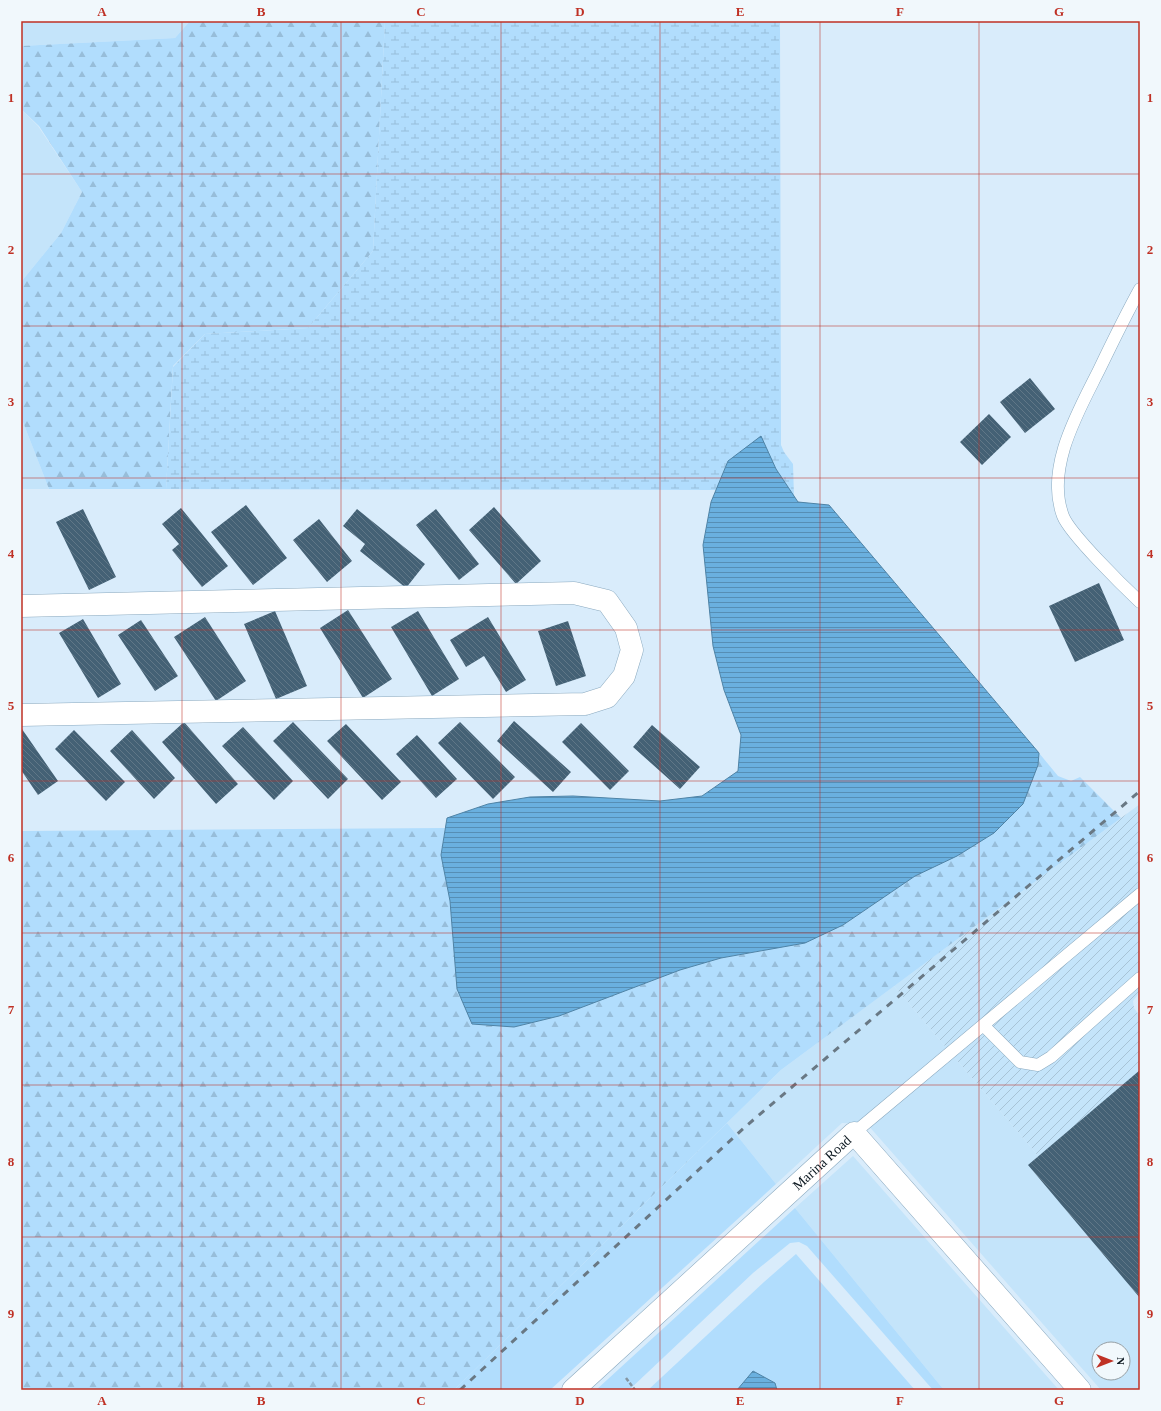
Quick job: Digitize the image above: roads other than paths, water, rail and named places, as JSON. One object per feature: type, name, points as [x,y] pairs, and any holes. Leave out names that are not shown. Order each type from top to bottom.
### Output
[{"type":"street","points":[[21,606],[574,593],[607,601],[626,628],[632,650],[624,676],[607,697],[585,704],[21,715]]},
{"type":"street","name":"Marina Road","points":[[573,1390],[854,1134],[1080,1390]]},
{"type":"lane","points":[[1140,289],[1069,430],[1060,464],[1058,495],[1064,517],[1080,539],[1140,602]]},
{"type":"lane","points":[[854,1134],[1140,894]]},
{"type":"lane","points":[[983,1025],[1020,1062],[1038,1065],[1051,1057],[1140,978]]},
{"type":"railway","points":[[460,1390],[745,1127],[1140,791]]}]
